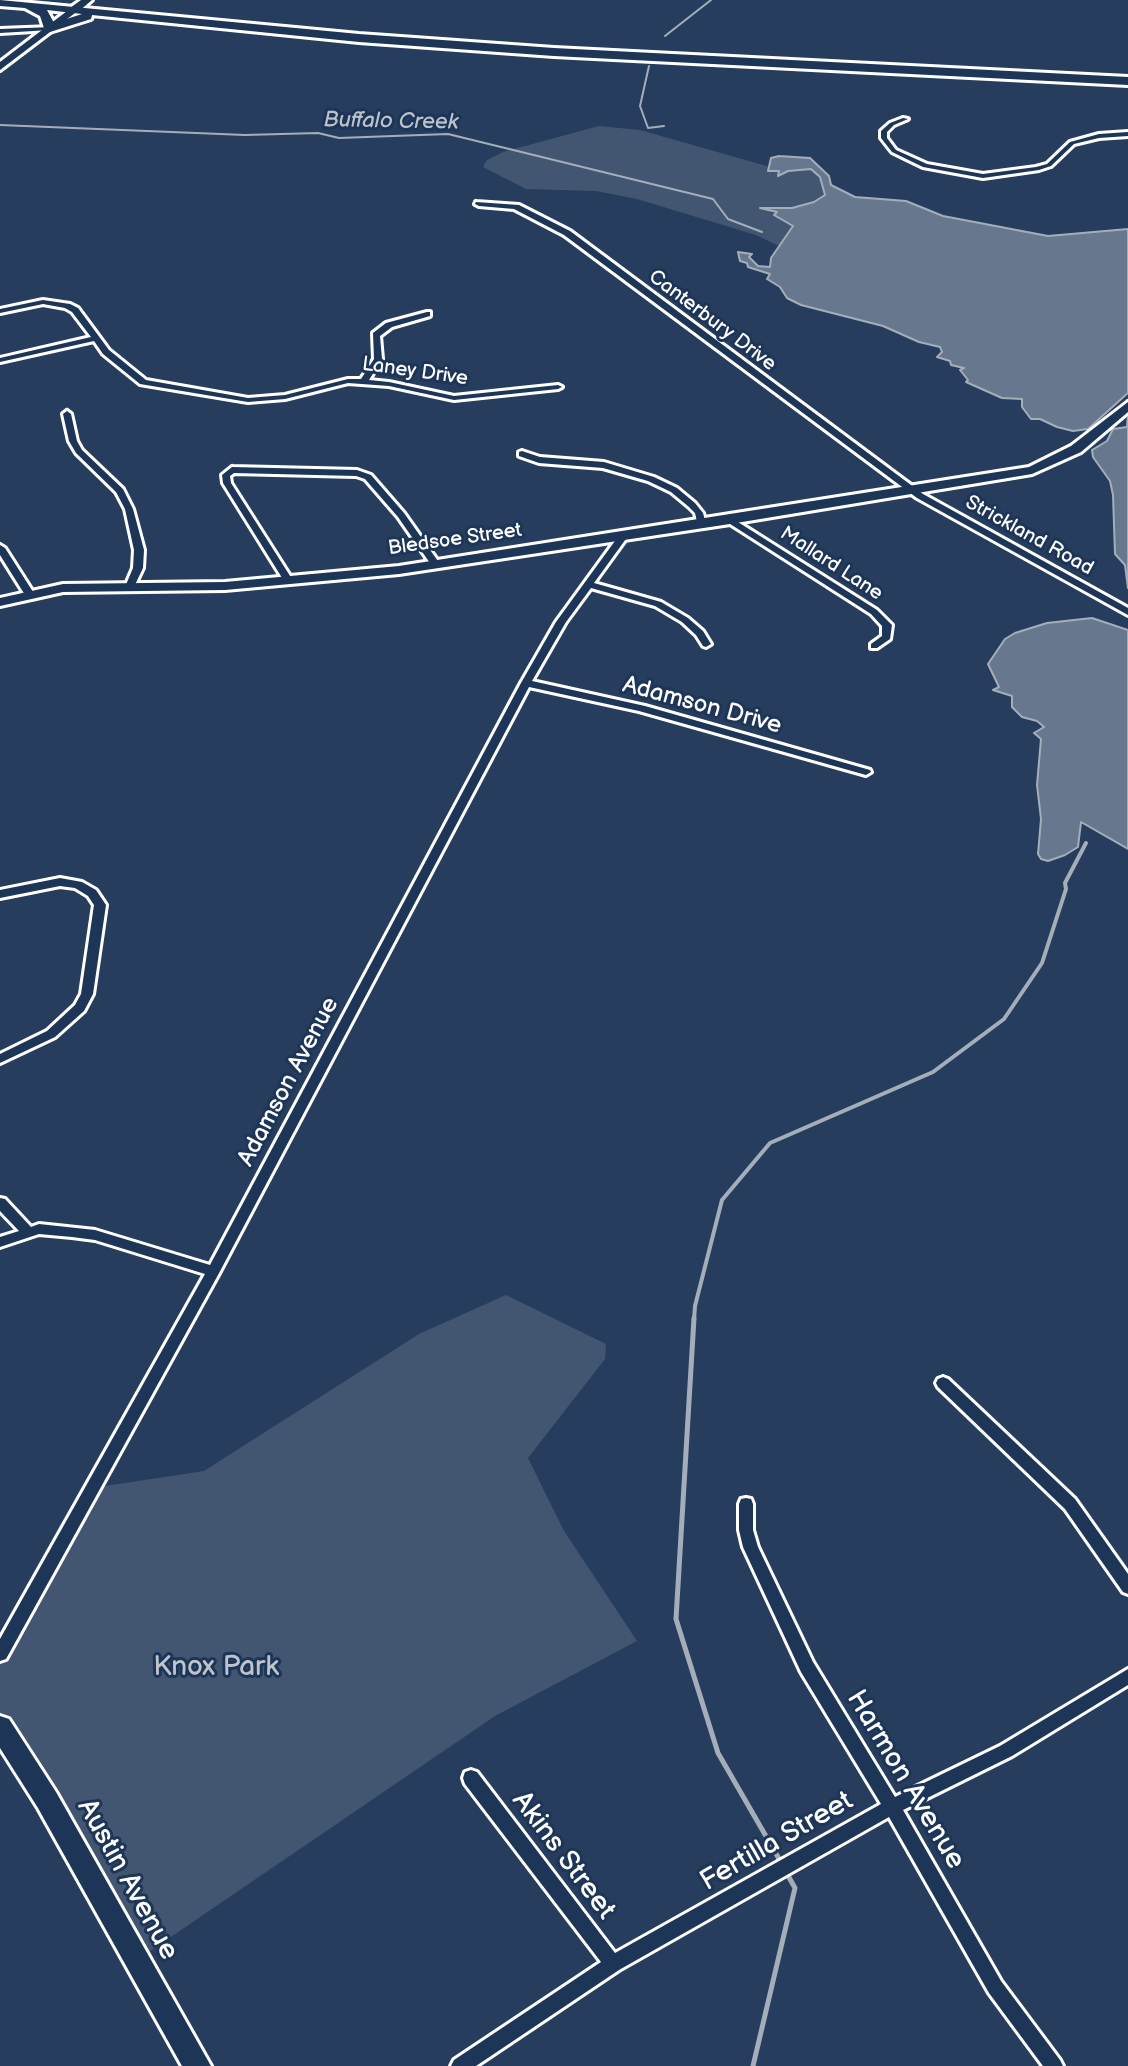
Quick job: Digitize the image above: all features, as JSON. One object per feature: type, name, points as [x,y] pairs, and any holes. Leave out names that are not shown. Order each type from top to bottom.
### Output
[{"type":"highway","points":[[76,5],[87,0]]},
{"type":"highway","points":[[31,3],[87,0],[258,18]]},
{"type":"highway","points":[[116,0],[129,5]]},
{"type":"highway","points":[[0,2],[661,47],[1128,70]]},
{"type":"highway","points":[[31,3],[42,11],[50,28],[84,16],[106,14],[359,38],[554,52],[1128,81]]},
{"type":"highway","points":[[76,5],[106,14]]},
{"type":"street","points":[[0,67],[76,5]]},
{"type":"street","points":[[0,31],[50,28]]},
{"type":"street","points":[[905,119],[884,131],[884,138],[894,151],[925,166],[983,176],[1037,169],[1063,155],[1072,143],[1099,136],[1128,134]]},
{"type":"street","name":"Canterbury Drive","points":[[479,204],[516,207],[534,213],[567,233],[914,490]]},
{"type":"street","name":"Laney Drive","points":[[0,311],[53,302],[75,310],[95,338],[134,376],[158,386],[264,400],[329,384],[364,381],[454,398],[558,387]]},
{"type":"street","points":[[364,381],[378,359],[376,335],[380,330],[427,314]]},
{"type":"street","points":[[0,360],[95,338]]},
{"type":"street","name":"Bledsoe Street","points":[[0,602],[63,588],[225,586],[435,564],[730,520],[1032,470],[1076,449],[1128,406]]},
{"type":"street","points":[[67,414],[73,441],[79,451],[120,491],[129,509],[139,550],[138,568],[130,587]]},
{"type":"street","points":[[522,454],[539,460],[604,465],[651,479],[674,490],[692,505],[699,513],[701,524]]},
{"type":"street","points":[[287,579],[227,483],[226,475],[232,470],[357,473],[368,477],[401,515],[435,564]]},
{"type":"street","name":"Strickland Road","points":[[914,490],[1128,612]]},
{"type":"street","name":"Mallard Lane","points":[[730,520],[874,612],[887,625],[887,637],[874,646]]},
{"type":"street","name":"Adamson Avenue","points":[[0,1654],[213,1271],[526,683],[561,622],[623,536]]},
{"type":"street","points":[[0,548],[30,595]]},
{"type":"street","points":[[588,584],[658,604],[685,620],[700,633],[706,644]]},
{"type":"street","name":"Adamson Drive","points":[[526,683],[641,708],[866,772]]},
{"type":"street","points":[[0,894],[26,886],[60,882],[78,885],[92,893],[100,905],[87,994],[80,1008],[51,1034],[0,1059]]},
{"type":"street","points":[[0,1203],[27,1231]]},
{"type":"street","points":[[0,1242],[39,1229],[95,1235],[213,1271]]},
{"type":"street","points":[[943,1383],[1070,1504],[1128,1587]]},
{"type":"street","name":"Harmon Avenue","points":[[746,1504],[746,1530],[751,1547],[807,1667],[995,1987],[1054,2066]]},
{"type":"street","name":"Fertilla Street","points":[[460,2066],[613,1964],[891,1807],[1006,1751],[1128,1676]]},
{"type":"street","name":"Austin Avenue","points":[[0,1727],[47,1800],[197,2066]]},
{"type":"street","name":"Akins Street","points":[[471,1778],[613,1964]]},
{"type":"green space","points":[[599,126],[640,130],[770,167],[769,171],[779,171],[780,176],[788,171],[811,168],[820,177],[825,195],[814,202],[792,208],[776,207],[770,213],[777,212],[775,215],[793,225],[779,246],[756,235],[637,199],[596,191],[526,189],[483,167],[487,160],[503,152]]},
{"type":"green space","name":"Knox Park","points":[[506,1295],[606,1344],[605,1359],[528,1458],[564,1531],[637,1641],[495,1716],[137,1960],[0,1728],[0,1654],[92,1488],[204,1471],[419,1334]]},
{"type":"shaded area","points":[[771,158],[810,158],[829,176],[831,185],[855,197],[906,201],[943,216],[1048,236],[1128,229],[1128,393],[1088,429],[1073,431],[1057,427],[1040,419],[1031,419],[1022,407],[1022,399],[1002,398],[966,382],[968,380],[960,370],[964,368],[937,357],[942,352],[940,347],[919,342],[883,326],[801,305],[787,298],[780,287],[767,279],[770,274],[748,267],[747,263],[740,261],[738,252],[752,254],[749,257],[758,266],[770,267],[771,258],[793,226],[774,215],[777,212],[760,208],[792,208],[814,202],[825,195],[820,177],[811,169],[788,171],[778,176],[779,171],[768,171]]},
{"type":"shaded area","points":[[1128,413],[1128,588],[1125,565],[1115,554],[1110,481],[1093,457],[1092,450],[1107,441],[1113,429],[1127,427]]},
{"type":"shaded area","points":[[1092,618],[1128,630],[1128,849],[1081,822],[1078,847],[1048,861],[1038,854],[1041,819],[1037,785],[1041,739],[1034,733],[1044,727],[1037,721],[1022,717],[1012,707],[1012,696],[993,690],[999,687],[988,664],[1005,639],[1015,633],[1047,623]]},
{"type":"waterway","points":[[665,36],[711,0]]},
{"type":"waterway","points":[[649,66],[640,106],[648,128],[664,126]]},
{"type":"waterway","name":"Buffalo Creek","points":[[0,125],[245,135],[318,133],[339,138],[448,134],[713,199],[728,219],[762,232]]},
{"type":"waterway","points":[[694,1320],[722,1200],[770,1143],[933,1072],[1004,1019],[1042,963],[1066,889],[1065,883],[1086,843]]},
{"type":"waterway","points":[[694,1318],[676,1619],[718,1753],[782,1864]]},
{"type":"waterway","points":[[753,2066],[795,1888],[786,1872]]}]
